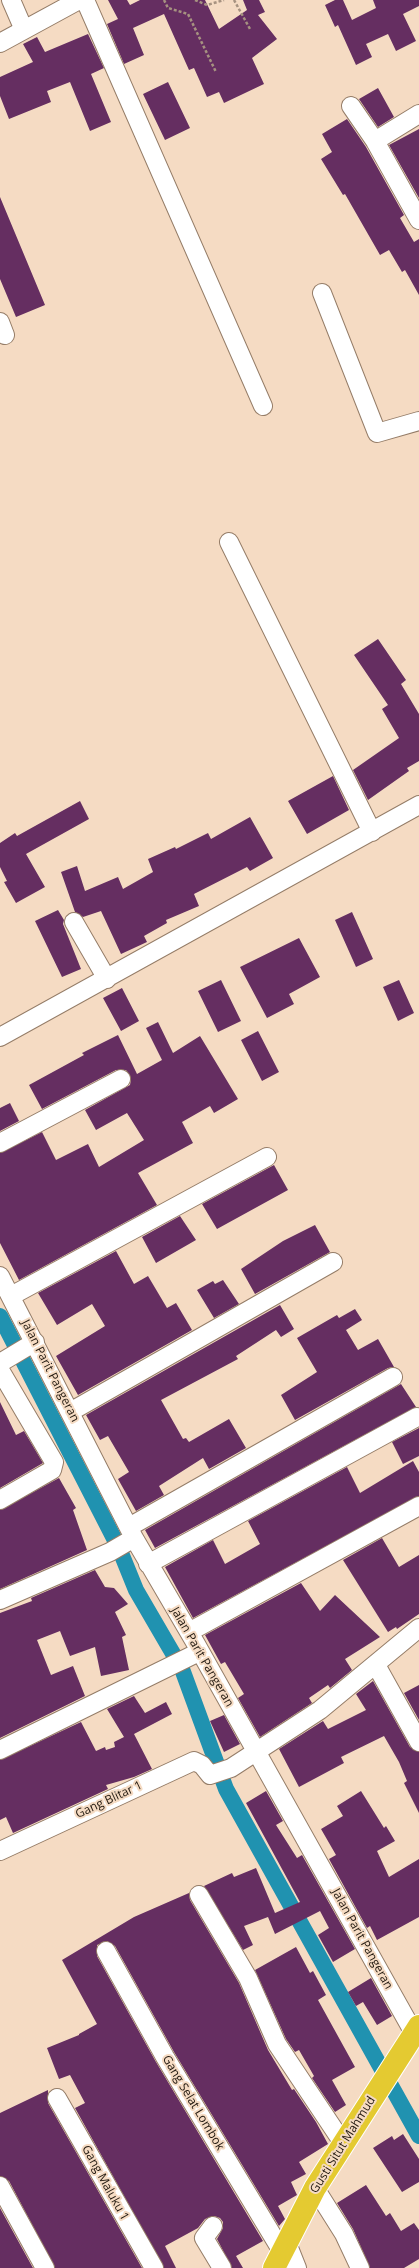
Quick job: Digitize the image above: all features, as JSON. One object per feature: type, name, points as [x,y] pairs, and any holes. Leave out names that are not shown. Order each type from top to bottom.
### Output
[{"type":"highway","name":"Gusti Situt Mahmud","points":[[285,2258],[315,2188],[417,2030]]},
{"type":"street","points":[[11,0],[24,30]]},
{"type":"street","points":[[0,43],[77,1],[262,406]]},
{"type":"street","points":[[351,106],[375,141],[419,220]]},
{"type":"street","points":[[375,141],[419,114]]},
{"type":"street","points":[[322,293],[377,433],[419,420]]},
{"type":"street","points":[[230,542],[372,832]]},
{"type":"street","points":[[0,1037],[419,805]]},
{"type":"street","points":[[74,922],[107,979]]},
{"type":"street","points":[[0,1144],[121,1080]]},
{"type":"street","points":[[11,1296],[267,1157]]},
{"type":"street","points":[[70,1412],[333,1262]]},
{"type":"street","name":"Jalan Parit Pangeran","points":[[0,1276],[11,1296],[32,1343],[70,1412],[130,1536],[189,1632],[194,1654],[256,1751],[417,2030]]},
{"type":"street","points":[[0,1500],[52,1470],[54,1462],[2,1364],[32,1343]]},
{"type":"street","points":[[0,1600],[110,1552],[130,1536],[393,1377]]},
{"type":"street","points":[[148,1564],[417,1417]]},
{"type":"street","points":[[189,1632],[419,1506]]},
{"type":"street","points":[[256,1751],[320,1710],[419,1628]]},
{"type":"street","points":[[0,1750],[166,1670],[194,1654]]},
{"type":"street","points":[[376,1665],[419,1742]]},
{"type":"street","name":"Gang Blitar 1","points":[[0,1851],[194,1761],[202,1765],[210,1775],[223,1771],[256,1751]]},
{"type":"street","points":[[199,1895],[248,1978],[277,2044],[343,2143]]},
{"type":"street","name":"Gang Selat Lombok","points":[[106,1951],[165,2057],[285,2258]]},
{"type":"street","name":"Gang Maluku 1","points":[[57,2098],[154,2268]]},
{"type":"street","points":[[315,2188],[344,2234],[360,2268]]},
{"type":"street","points":[[1,2192],[44,2268]]},
{"type":"street","points":[[213,2226],[204,2238],[222,2268]]},
{"type":"path","points":[[164,0],[168,8],[188,14],[216,72]]},
{"type":"path","points":[[195,0],[207,6],[224,0]]},
{"type":"path","points":[[234,0],[250,29]]},
{"type":"building","points":[[108,0],[127,0],[130,5],[140,0],[205,0],[219,29],[247,10],[243,0],[259,0],[265,12],[258,15],[277,39],[252,58],[264,84],[224,103],[219,92],[207,97],[194,68],[189,70],[164,14],[133,28],[144,55],[124,64],[107,24],[118,19]]},
{"type":"building","points":[[335,0],[343,0],[352,20],[376,8],[373,0],[419,0],[419,6],[403,14],[416,41],[396,51],[388,34],[366,44],[372,57],[356,65],[338,25],[335,27],[325,5]]},
{"type":"building","points":[[88,34],[104,68],[91,74],[111,122],[90,131],[70,82],[47,91],[51,102],[9,119],[0,96],[0,77],[33,62],[23,44],[37,37],[45,52]]},
{"type":"building","points":[[168,82],[190,128],[165,140],[143,94]]},
{"type":"building","points":[[378,88],[394,117],[378,127],[359,99]]},
{"type":"building","points":[[347,119],[366,147],[404,215],[400,218],[414,242],[419,239],[419,295],[405,270],[402,272],[389,250],[380,255],[345,194],[343,195],[321,159],[332,152],[322,134]]},
{"type":"building","points":[[419,129],[419,198],[389,145]]},
{"type":"building","points":[[0,197],[45,305],[16,317],[0,279]]},
{"type":"building","points":[[378,639],[406,680],[401,684],[419,714],[419,761],[407,768],[409,771],[368,800],[353,770],[399,738],[382,709],[388,705],[354,655]]},
{"type":"building","points":[[333,776],[349,810],[307,834],[288,801]]},
{"type":"building","points":[[80,801],[89,819],[26,854],[45,887],[16,903],[4,882],[7,881],[0,867],[0,843],[15,833],[17,836]]},
{"type":"building","points":[[250,817],[273,858],[250,871],[247,867],[194,894],[199,906],[166,920],[167,923],[144,936],[147,942],[121,954],[101,911],[83,917],[75,912],[61,872],[77,866],[85,891],[118,877],[123,889],[153,872],[148,859],[175,847],[176,849],[208,833],[211,839]]},
{"type":"building","points":[[58,910],[64,920],[63,924],[81,969],[62,977],[35,921]]},
{"type":"building","points":[[352,912],[373,959],[356,967],[335,920]]},
{"type":"building","points":[[299,938],[320,977],[289,994],[294,1004],[267,1018],[240,967]]},
{"type":"building","points":[[221,980],[241,1021],[218,1032],[198,991]]},
{"type":"building","points":[[399,980],[414,1013],[398,1021],[383,987]]},
{"type":"building","points":[[122,988],[139,1021],[121,1031],[103,998]]},
{"type":"building","points":[[158,1022],[173,1053],[200,1036],[238,1099],[214,1113],[210,1106],[182,1122],[193,1143],[138,1173],[157,1205],[19,1280],[0,1243],[0,1153],[42,1132],[56,1160],[88,1144],[99,1167],[144,1140],[127,1113],[96,1130],[85,1110],[130,1085],[131,1079],[126,1070],[116,1070],[42,1109],[29,1085],[84,1055],[82,1053],[118,1035],[137,1074],[162,1060],[146,1028]]},
{"type":"building","points":[[258,1031],[279,1072],[262,1081],[241,1040]]},
{"type":"building","points":[[10,1103],[19,1121],[0,1131],[0,1108]]},
{"type":"building","points":[[274,1165],[288,1190],[217,1229],[202,1204]]},
{"type":"building","points":[[180,1216],[196,1240],[156,1263],[142,1237]]},
{"type":"building","points":[[315,1225],[330,1252],[255,1294],[241,1269],[283,1241]]},
{"type":"building","points":[[116,1251],[134,1284],[148,1276],[167,1308],[176,1303],[192,1330],[78,1395],[56,1356],[105,1326],[92,1304],[57,1325],[38,1293]]},
{"type":"building","points":[[223,1280],[239,1304],[214,1318],[197,1290],[213,1281],[215,1284]]},
{"type":"building","points":[[280,1305],[294,1329],[281,1337],[276,1330],[236,1356],[238,1359],[161,1400],[183,1439],[186,1438],[189,1442],[229,1419],[246,1448],[209,1469],[203,1458],[159,1486],[164,1495],[136,1511],[118,1479],[129,1472],[108,1436],[100,1440],[86,1415]]},
{"type":"building","points":[[355,1309],[362,1320],[346,1330],[358,1350],[378,1339],[394,1367],[388,1368],[295,1420],[281,1395],[317,1372],[297,1338],[337,1315],[339,1318]]},
{"type":"building","points":[[401,1384],[416,1407],[155,1548],[145,1530]]},
{"type":"building","points":[[0,1402],[16,1435],[24,1431],[43,1463],[0,1488]]},
{"type":"building","points":[[419,1428],[419,1456],[403,1464],[392,1442]]},
{"type":"building","points":[[413,1461],[419,1472],[419,1496],[193,1618],[165,1567],[213,1540],[225,1564],[260,1544],[248,1521],[347,1467],[360,1493]]},
{"type":"building","points":[[59,1478],[76,1508],[73,1510],[87,1550],[0,1589],[0,1510]]},
{"type":"building","points":[[382,1538],[399,1567],[419,1555],[419,1614],[397,1629],[396,1627],[388,1632],[343,1560]]},
{"type":"building","points":[[95,1570],[105,1587],[114,1588],[128,1604],[115,1612],[126,1635],[122,1637],[129,1670],[101,1676],[95,1647],[70,1656],[60,1631],[37,1640],[51,1675],[73,1666],[85,1696],[0,1738],[0,1613],[32,1601],[31,1598]]},
{"type":"building","points":[[301,1583],[320,1611],[335,1595],[380,1637],[345,1659],[352,1670],[330,1688],[328,1685],[309,1698],[312,1703],[260,1737],[238,1698],[244,1694],[225,1662],[221,1664],[205,1635]]},
{"type":"building","points":[[373,1681],[410,1747],[419,1752],[419,1813],[404,1783],[407,1781],[399,1762],[384,1736],[341,1757],[344,1763],[299,1787],[279,1749],[323,1721],[328,1729],[366,1710],[356,1694]]},
{"type":"building","points":[[419,1685],[419,1720],[404,1693]]},
{"type":"building","points":[[134,1696],[145,1713],[166,1702],[172,1714],[134,1734],[152,1769],[134,1777],[106,1785],[108,1789],[13,1833],[6,1817],[0,1820],[0,1760],[81,1722],[96,1751],[105,1747],[106,1750],[115,1747],[114,1742],[124,1737],[107,1709]]},
{"type":"building","points":[[224,1715],[240,1744],[224,1752],[210,1721]]},
{"type":"building","points":[[266,1791],[283,1821],[276,1825],[297,1858],[302,1855],[355,1949],[333,1962],[318,1935],[329,1928],[320,1911],[275,1934],[268,1917],[244,1926],[253,1945],[243,1950],[204,1886],[232,1873],[234,1877],[256,1868],[275,1913],[300,1902],[246,1803]]},
{"type":"building","points":[[361,1791],[384,1828],[386,1826],[395,1841],[377,1851],[389,1877],[419,1859],[419,1917],[377,1940],[370,1926],[367,1928],[329,1859],[336,1855],[321,1829],[343,1816],[337,1806]]},
{"type":"building","points":[[189,1893],[190,1900],[239,1983],[268,2050],[292,2090],[294,2089],[316,2122],[328,2144],[299,2162],[306,2174],[291,2182],[297,2195],[278,2206],[285,2219],[279,2226],[174,2052],[115,1946],[107,1941],[97,1945],[97,1956],[156,2062],[263,2241],[236,2256],[243,2268],[232,2268],[217,2239],[223,2228],[223,2222],[220,2218],[214,2216],[205,2219],[198,2228],[165,2246],[176,2268],[164,2268],[75,2108],[85,2103],[70,2075],[59,2079],[47,2048],[79,2035],[97,2024],[62,1960],[134,1917]]},
{"type":"building","points":[[296,1947],[310,1973],[313,1971],[326,1995],[318,2000],[355,2067],[332,2080],[346,2105],[335,2112],[312,2078],[314,2076],[299,2050],[295,2052],[286,2039],[255,1970]]},
{"type":"building","points":[[371,1978],[392,2016],[377,2025],[363,2002],[356,2006],[348,1992]]},
{"type":"building","points":[[48,2090],[48,2103],[142,2268],[55,2268],[9,2181],[0,2176],[0,2113]]},
{"type":"building","points":[[403,2134],[419,2159],[419,2182],[402,2192],[373,2148],[392,2136],[394,2140]]},
{"type":"building","points":[[366,2185],[386,2216],[390,2213],[401,2231],[414,2223],[419,2230],[419,2259],[404,2268],[370,2268],[353,2229],[337,2203]]},
{"type":"building","points":[[0,2208],[33,2268],[0,2268]]},
{"type":"waterway","points":[[0,1316],[119,1548],[136,1590],[182,1669],[226,1789],[419,2136]]}]
